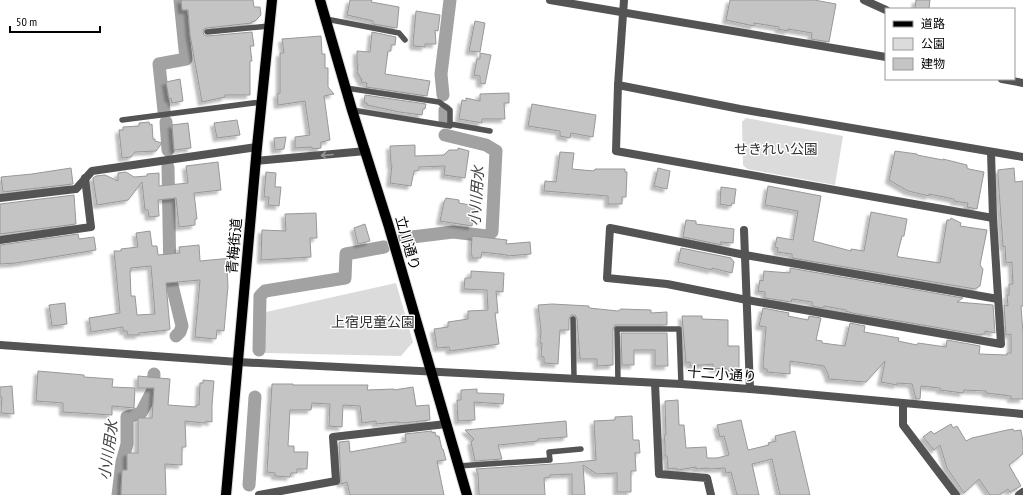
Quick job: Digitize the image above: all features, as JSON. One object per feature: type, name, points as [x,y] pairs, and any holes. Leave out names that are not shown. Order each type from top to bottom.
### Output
[{"type":"main road","name":"青梅街道","points":[[226,495],[256,161],[256,147],[272,0]]},
{"type":"main road","name":"立川通り","points":[[320,0],[467,495]]},
{"type":"street","points":[[550,0],[885,56]]},
{"type":"street","points":[[624,0],[618,85],[616,151],[993,218]]},
{"type":"street","points":[[864,0],[885,10]]},
{"type":"street","points":[[1007,80],[1023,83]]},
{"type":"street","points":[[618,85],[740,109],[1023,157]]},
{"type":"street","points":[[0,198],[76,189],[92,171],[256,147]]},
{"type":"street","points":[[256,161],[366,151]]},
{"type":"street","points":[[990,152],[1001,344],[747,300],[667,284],[607,278],[610,228],[745,255],[998,299]]},
{"type":"street","points":[[0,240],[91,227],[85,178]]},
{"type":"street","points":[[744,230],[750,389]]},
{"type":"street","name":"十二小通り","points":[[0,345],[238,362],[681,384],[1023,414]]},
{"type":"street","points":[[655,383],[659,474],[706,478],[711,495]]},
{"type":"street","points":[[903,404],[903,425],[956,495]]},
{"type":"street","points":[[259,495],[336,481],[333,437],[446,424]]},
{"type":"street","points":[[1019,495],[1023,492]]},
{"type":"lane","points":[[326,19],[399,33],[405,40]]},
{"type":"lane","points":[[207,32],[269,26]]},
{"type":"lane","points":[[346,88],[439,102],[450,110],[450,124]]},
{"type":"lane","points":[[122,120],[261,102]]},
{"type":"lane","points":[[352,110],[490,131]]},
{"type":"lane","points":[[573,319],[574,378]]},
{"type":"lane","points":[[618,381],[617,329],[679,329],[681,384]]},
{"type":"lane","points":[[458,466],[550,460],[549,452],[582,449]]},
{"type":"green space","name":"せきれい公園","points":[[746,118],[843,136],[835,185],[747,169],[743,165],[742,122]]},
{"type":"green space","name":"上宿児童公園","points":[[396,283],[413,342],[401,356],[264,353],[266,312]]},
{"type":"building","points":[[181,0],[253,0],[254,7],[260,7],[261,15],[255,21],[251,22],[252,23],[207,28],[204,29],[203,32],[204,35],[207,36],[252,32],[254,46],[250,46],[252,61],[250,61],[250,95],[225,95],[225,97],[202,102],[190,35],[188,10],[182,10]]},
{"type":"building","points":[[350,0],[372,0],[371,2],[399,7],[397,28],[373,24],[373,21],[347,15]]},
{"type":"building","points":[[730,0],[814,0],[836,4],[829,42],[811,39],[812,33],[788,29],[788,31],[778,29],[779,27],[754,23],[754,26],[726,20]]},
{"type":"building","points":[[916,0],[930,0],[929,8],[915,8]]},
{"type":"building","points":[[416,11],[440,15],[438,31],[435,30],[436,44],[425,44],[425,47],[414,46]]},
{"type":"building","points":[[475,21],[485,23],[480,52],[469,51]]},
{"type":"building","points":[[372,32],[396,37],[395,45],[391,45],[391,51],[388,51],[385,74],[430,81],[427,96],[366,87],[367,83],[361,82],[362,79],[360,79],[360,76],[358,76],[359,74],[357,73],[357,51],[370,52]]},
{"type":"building","points":[[321,36],[322,54],[325,54],[325,68],[328,68],[328,87],[334,94],[324,96],[330,140],[321,142],[321,148],[295,148],[295,137],[310,135],[305,101],[278,105],[277,94],[280,93],[280,53],[284,53],[282,39]]},
{"type":"building","points":[[480,53],[491,55],[485,84],[480,83],[480,76],[474,75],[477,59],[480,59]]},
{"type":"building","points":[[180,79],[183,101],[172,103],[171,98],[169,99],[166,82]]},
{"type":"building","points":[[509,93],[509,103],[504,103],[505,119],[482,119],[482,123],[459,119],[462,100],[466,101],[466,98],[480,101],[480,94]]},
{"type":"building","points":[[365,95],[426,104],[422,115],[399,112],[367,105],[367,103],[364,103]]},
{"type":"building","points":[[532,104],[596,115],[593,137],[571,133],[570,138],[560,136],[560,131],[528,126]]},
{"type":"building","points":[[237,120],[240,135],[217,138],[214,123]]},
{"type":"building","points":[[149,122],[150,125],[152,124],[153,139],[162,143],[156,151],[135,152],[131,157],[122,158],[119,130],[123,130],[123,127],[139,126],[139,123]]},
{"type":"building","points":[[188,123],[191,148],[174,150],[172,125]]},
{"type":"building","points":[[286,137],[284,149],[275,150],[274,138]]},
{"type":"building","points":[[415,145],[415,156],[444,155],[449,150],[458,150],[458,148],[469,151],[465,178],[444,175],[445,166],[419,167],[419,170],[414,171],[411,186],[390,183],[392,165],[390,146]]},
{"type":"building","points":[[895,151],[943,159],[967,165],[967,168],[969,169],[984,172],[977,209],[967,207],[968,203],[954,201],[954,199],[929,194],[929,196],[908,191],[889,180]]},
{"type":"building","points":[[560,152],[574,153],[572,169],[594,171],[595,169],[625,169],[625,172],[627,172],[626,197],[622,197],[622,204],[608,204],[608,196],[544,191],[545,181],[556,182]]},
{"type":"building","points":[[218,162],[221,190],[194,193],[197,219],[195,219],[195,225],[179,227],[176,198],[158,200],[159,216],[149,217],[148,210],[145,210],[142,182],[128,200],[97,205],[93,178],[96,176],[105,175],[118,181],[118,173],[126,172],[134,177],[159,173],[159,186],[188,183],[186,166]]},
{"type":"building","points":[[71,168],[73,184],[3,192],[1,177]]},
{"type":"building","points":[[658,168],[670,171],[667,189],[654,186]]},
{"type":"building","points":[[1014,168],[1015,182],[1023,181],[1023,306],[1021,306],[1023,333],[1023,399],[1011,399],[1011,396],[986,393],[986,391],[964,390],[963,393],[921,386],[920,399],[916,399],[912,384],[897,383],[897,385],[881,382],[885,361],[866,382],[829,379],[824,366],[790,361],[790,374],[767,372],[767,369],[764,369],[766,327],[759,326],[763,308],[789,313],[788,316],[808,320],[809,316],[821,318],[816,340],[822,341],[822,343],[845,346],[850,323],[865,326],[864,332],[899,338],[898,341],[917,345],[918,343],[946,347],[947,340],[980,346],[979,354],[1007,355],[1007,353],[1011,353],[1011,334],[1006,335],[1004,305],[1008,306],[1007,295],[1009,295],[1009,284],[1013,284],[1012,262],[1006,263],[1005,246],[1003,247],[998,170]]},
{"type":"building","points":[[266,172],[276,173],[275,187],[281,187],[279,206],[268,205],[269,197],[264,197]]},
{"type":"building","points":[[768,186],[821,196],[813,241],[851,251],[851,249],[864,251],[871,212],[907,219],[904,236],[902,236],[897,256],[899,257],[940,263],[947,220],[950,220],[951,218],[961,223],[960,226],[987,230],[980,265],[983,269],[980,286],[975,289],[792,258],[792,254],[777,252],[778,248],[775,247],[777,237],[793,240],[798,211],[765,205]]},
{"type":"building","points":[[721,187],[736,189],[734,204],[732,203],[731,206],[720,204]]},
{"type":"building","points":[[74,195],[76,224],[0,234],[0,204]]},
{"type":"building","points":[[446,198],[459,200],[459,203],[475,206],[472,226],[440,221]]},
{"type":"building","points":[[316,213],[317,238],[310,238],[311,257],[261,260],[262,230],[286,231],[285,214]]},
{"type":"building","points":[[686,220],[696,221],[696,224],[734,229],[733,243],[720,242],[722,245],[683,237]]},
{"type":"building","points":[[365,224],[370,241],[358,244],[354,228]]},
{"type":"building","points":[[150,231],[152,246],[157,246],[158,255],[180,253],[179,247],[199,245],[200,261],[232,258],[233,268],[227,269],[228,286],[224,331],[217,330],[216,339],[195,337],[200,280],[166,283],[170,329],[168,330],[139,333],[139,335],[128,335],[127,331],[123,331],[123,327],[91,332],[89,318],[120,313],[114,251],[138,247],[136,233]],"holes":[[[151,266],[155,314],[137,315],[135,296],[131,296],[131,268]]]},
{"type":"building","points":[[78,234],[79,239],[94,237],[96,250],[16,263],[0,264],[0,245]]},
{"type":"building","points":[[472,236],[507,240],[506,244],[530,242],[531,254],[507,256],[482,252],[481,258],[472,258]]},
{"type":"building","points":[[681,248],[731,258],[734,262],[732,273],[678,262]]},
{"type":"building","points":[[790,268],[963,298],[957,302],[993,305],[995,333],[985,331],[985,334],[981,335],[852,313],[846,310],[824,306],[823,308],[812,306],[812,302],[792,299],[791,302],[765,298],[765,292],[758,291],[760,280],[763,281],[764,271],[790,273]]},
{"type":"building","points":[[471,271],[504,273],[503,292],[496,291],[498,313],[495,313],[499,344],[450,351],[449,347],[437,348],[434,329],[448,327],[448,322],[468,319],[468,311],[488,310],[487,290],[464,289],[465,278],[471,278]]},
{"type":"building","points":[[65,303],[67,324],[52,326],[49,305]]},
{"type":"building","points":[[552,304],[589,306],[589,308],[618,311],[621,309],[651,310],[651,313],[667,312],[667,325],[615,325],[613,329],[613,365],[597,366],[597,359],[580,359],[577,319],[575,315],[571,315],[569,319],[569,330],[560,330],[558,364],[544,363],[544,357],[541,356],[542,343],[540,343],[541,331],[538,305]]},
{"type":"building","points":[[682,316],[702,316],[702,319],[728,320],[728,346],[739,346],[739,371],[726,370],[726,368],[713,369],[713,364],[690,366],[690,362],[686,363]]},
{"type":"building","points":[[621,333],[667,333],[668,366],[655,366],[655,350],[634,350],[634,365],[622,365]]},
{"type":"building","points":[[38,371],[113,379],[112,387],[135,388],[134,408],[112,406],[112,415],[63,412],[63,403],[36,401]]},
{"type":"building","points":[[138,376],[170,379],[168,405],[196,407],[196,405],[199,405],[200,383],[203,383],[203,380],[214,381],[212,422],[206,421],[204,423],[185,421],[186,447],[182,447],[182,465],[165,464],[166,495],[121,495],[122,470],[127,470],[127,453],[138,453],[138,418],[152,418],[154,388],[138,388]]},
{"type":"building","points":[[272,384],[368,385],[367,390],[394,390],[413,387],[416,406],[429,405],[430,420],[403,423],[396,422],[376,424],[376,421],[362,423],[360,406],[343,405],[342,427],[329,426],[330,404],[312,403],[311,410],[290,410],[288,446],[294,446],[294,452],[308,452],[307,469],[297,469],[297,473],[291,473],[290,477],[275,476],[275,473],[267,472]]},
{"type":"building","points":[[12,386],[14,414],[1,413],[2,397],[0,397],[0,387]]},
{"type":"building","points":[[477,389],[477,393],[504,394],[503,404],[474,402],[475,420],[458,421],[457,400],[461,400],[461,390]]},
{"type":"building","points":[[678,400],[679,425],[684,425],[686,448],[706,447],[707,458],[717,458],[729,455],[724,436],[720,437],[717,425],[741,420],[748,450],[769,445],[768,443],[776,441],[775,436],[795,431],[810,495],[780,495],[772,459],[752,464],[759,495],[737,495],[731,472],[726,473],[725,468],[696,469],[696,467],[678,470],[676,468],[668,469],[667,456],[665,456],[664,435],[666,435],[665,401]]},
{"type":"building","points":[[632,416],[633,440],[639,440],[640,453],[635,453],[636,471],[631,471],[631,492],[617,492],[617,473],[597,474],[583,465],[585,495],[572,495],[572,474],[550,475],[550,477],[544,478],[545,495],[479,495],[478,474],[476,469],[596,460],[594,421],[615,420],[615,417]]},
{"type":"building","points":[[566,421],[567,437],[538,439],[538,441],[498,445],[502,459],[475,461],[471,442],[474,439],[465,430]]},
{"type":"building","points":[[951,424],[953,428],[957,426],[966,441],[972,438],[1007,430],[1021,430],[1023,454],[1009,465],[1021,486],[1010,492],[1008,489],[999,495],[990,495],[979,479],[964,493],[947,468],[940,445],[934,450],[923,437],[931,431],[934,434]]},
{"type":"building","points":[[432,431],[432,433],[435,432],[436,436],[439,436],[446,460],[437,461],[444,495],[350,495],[347,482],[341,484],[339,442],[349,441],[350,452],[406,442],[405,434]]},
{"type":"waterway","points":[[164,111],[159,64],[186,59],[180,0]]},
{"type":"waterway","name":"小川用水","points":[[443,95],[441,74],[450,0]]},
{"type":"waterway","name":"小川用水","points":[[445,110],[445,120]]},
{"type":"waterway","points":[[166,122],[168,150]]},
{"type":"waterway","name":"小川用水","points":[[404,238],[453,232],[487,236],[492,232],[496,151],[486,145],[445,135]]},
{"type":"waterway","points":[[168,167],[170,277],[182,326],[180,332],[176,336]]},
{"type":"waterway","name":"小川用水","points":[[259,350],[260,296],[265,291],[345,278],[346,254],[384,247]]},
{"type":"waterway","name":"小川用水","points":[[118,495],[122,462],[127,444],[127,417],[141,413],[153,390],[154,374]]},
{"type":"waterway","name":"小川用水","points":[[249,485],[255,397]]}]
